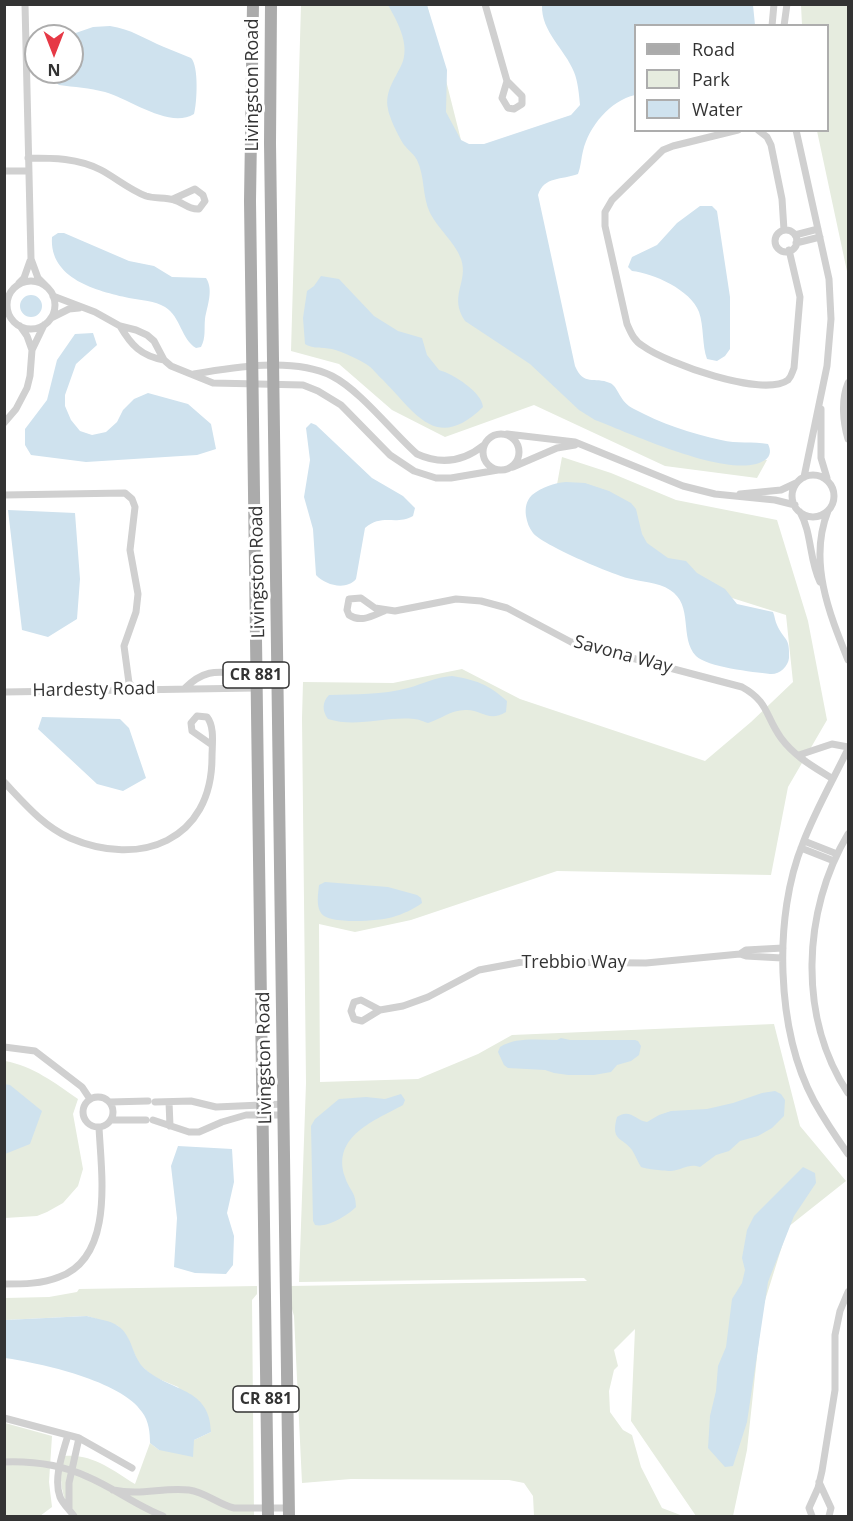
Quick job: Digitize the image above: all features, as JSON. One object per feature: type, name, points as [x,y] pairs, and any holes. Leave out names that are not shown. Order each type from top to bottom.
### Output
[{"type":"main road","name":"Livingston Road","points":[[253,4],[250,180],[268,1512]]},
{"type":"main road","name":"Livingston Road","points":[[271,4],[272,366],[278,598],[289,1512]]},
{"type":"street","points":[[25,4],[31,259],[38,278],[53,296],[55,307],[51,318]]},
{"type":"street","points":[[484,4],[507,81]]},
{"type":"street","points":[[772,24],[774,4]]},
{"type":"street","points":[[784,24],[787,4]]},
{"type":"street","points":[[730,132],[663,150],[612,200],[605,212],[605,226],[627,324],[631,333],[643,347],[721,379],[771,385],[787,380],[794,368],[800,297],[789,250],[795,239],[818,229]]},
{"type":"street","points":[[761,132],[767,136],[771,145],[782,200],[784,230]]},
{"type":"street","points":[[796,132],[829,279],[831,319],[827,366],[821,394],[801,479],[793,493],[806,526],[810,556],[849,660]]},
{"type":"street","points":[[28,158],[60,159],[82,163],[100,170],[143,195],[173,200]]},
{"type":"street","points":[[4,171],[28,171]]},
{"type":"street","points":[[789,250],[781,250],[776,244],[777,234],[784,230],[790,231],[795,239]]},
{"type":"street","points":[[795,239],[819,237]]},
{"type":"street","points":[[4,423],[16,409],[27,388],[32,366],[32,350],[27,336],[11,318],[7,306],[10,295],[24,278],[31,259]]},
{"type":"street","points":[[18,286],[33,282],[48,288]]},
{"type":"street","points":[[53,296],[95,312],[120,326],[147,335],[154,341],[164,360],[171,366],[213,383],[303,385],[331,398],[341,405],[390,455],[414,471],[433,477],[451,478],[509,468],[557,448],[584,445]]},
{"type":"street","points":[[32,350],[44,325],[51,318],[69,309],[81,308]]},
{"type":"street","points":[[20,326],[34,328],[44,325]]},
{"type":"street","points":[[120,326],[134,348],[144,355],[164,360]]},
{"type":"street","points":[[193,375],[253,366],[272,366],[308,368],[332,376],[354,393],[417,454],[428,459],[445,461],[462,459],[484,446],[491,436],[502,433],[564,440],[584,445],[683,486],[715,494],[775,500],[797,508],[804,515],[817,516],[828,511]]},
{"type":"street","points":[[849,383],[845,394],[844,416],[849,439]]},
{"type":"street","points":[[821,394],[821,458],[823,472],[832,486],[834,499],[824,521],[821,539],[822,587]]},
{"type":"street","points":[[507,434],[517,442],[520,454],[518,460],[509,468]]},
{"type":"street","points":[[484,446],[485,461],[498,470]]},
{"type":"street","points":[[729,495],[781,490],[789,488],[801,479],[816,475],[828,480]]},
{"type":"street","points":[[4,495],[125,493],[132,499],[135,507],[130,550],[138,594],[136,612],[124,646],[129,683],[136,690]]},
{"type":"street","name":"Savona Way","points":[[384,611],[375,608],[361,598],[349,599],[347,604],[349,615],[360,619],[384,611],[395,611],[456,598],[482,601],[507,608],[572,642],[742,687],[755,694],[764,705],[779,736],[789,748],[808,764],[833,779]]},
{"type":"street","points":[[184,689],[198,677],[212,672],[222,671],[237,675],[256,674]]},
{"type":"street","name":"Hardesty Road","points":[[4,692],[256,688]]},
{"type":"street","points":[[799,755],[838,744],[849,748],[802,844],[788,894],[783,926],[782,958],[789,1026],[802,1075],[813,1100],[849,1154]]},
{"type":"street","points":[[4,782],[32,812],[52,828],[104,849],[134,851],[158,845],[178,833],[193,819],[209,789],[212,745]]},
{"type":"street","points":[[849,834],[835,858],[817,913],[812,949],[816,1010],[824,1039],[843,1085],[849,1093]]},
{"type":"street","points":[[802,844],[835,858]]},
{"type":"street","name":"Trebbio Way","points":[[740,954],[746,950],[783,948]]},
{"type":"street","name":"Trebbio Way","points":[[380,1010],[403,1006],[428,997],[479,970],[522,962],[646,963],[740,954],[782,958]]},
{"type":"street","points":[[4,1047],[35,1051],[82,1086],[90,1099]]},
{"type":"street","points":[[110,1102],[114,1111],[108,1124],[99,1127],[90,1124],[84,1116],[84,1107],[90,1099],[98,1096],[110,1102],[191,1101],[216,1107],[284,1109]]},
{"type":"street","points":[[170,1102],[170,1126]]},
{"type":"street","points":[[111,1120],[150,1120],[189,1132],[199,1132],[231,1119],[263,1110]]},
{"type":"street","points":[[4,1284],[47,1281],[62,1276],[80,1263],[91,1250],[98,1231],[101,1209],[99,1127]]},
{"type":"street","points":[[812,1516],[809,1508],[819,1482],[835,1390],[835,1335],[840,1311],[849,1292]]},
{"type":"street","points":[[4,1418],[79,1438],[132,1468]]},
{"type":"street","points":[[68,1435],[59,1468],[57,1486],[63,1504],[71,1513]]},
{"type":"street","points":[[71,1513],[68,1488],[79,1438]]},
{"type":"street","points":[[4,1462],[36,1463],[87,1476],[163,1516]]},
{"type":"street","points":[[819,1482],[831,1508],[829,1516]]},
{"type":"street","points":[[113,1490],[139,1494],[192,1490],[225,1506],[268,1512],[289,1512]]},
{"type":"green space","points":[[301,5],[427,5],[461,140],[534,313],[590,396],[673,438],[767,460],[757,478],[665,466],[534,405],[445,437],[392,410],[339,364],[291,351]]},
{"type":"green space","points":[[801,5],[848,5],[848,276],[817,132],[829,132],[829,24],[802,24]]},
{"type":"green space","points":[[562,457],[611,473],[676,500],[777,520],[808,621],[827,720],[788,787],[771,875],[557,871],[411,920],[355,932],[319,924],[320,1082],[418,1079],[478,1054],[512,1035],[774,1024],[800,1126],[846,1181],[788,1227],[762,1310],[747,1450],[733,1516],[696,1516],[631,1421],[635,1329],[614,1350],[618,1366],[614,1370],[609,1391],[610,1412],[623,1430],[632,1435],[641,1467],[662,1508],[683,1516],[534,1516],[533,1496],[524,1483],[509,1480],[351,1479],[302,1483],[294,1316],[290,1302],[290,1286],[587,1281],[584,1278],[299,1282],[306,1083],[303,682],[393,683],[462,669],[520,699],[705,761],[793,682],[786,615],[732,598],[554,501]]},
{"type":"green space","points":[[5,1061],[34,1071],[78,1099],[73,1114],[83,1169],[78,1186],[63,1203],[37,1216],[5,1218]]},
{"type":"green space","points":[[257,1286],[257,1294],[252,1300],[254,1516],[73,1516],[62,1487],[61,1472],[64,1456],[93,1460],[135,1484],[150,1443],[159,1450],[194,1440],[211,1432],[178,1387],[154,1377],[139,1364],[127,1337],[118,1326],[87,1316],[5,1320],[5,1298],[49,1297],[77,1292],[79,1289]]},
{"type":"green space","points":[[5,1423],[52,1436],[49,1482],[52,1507],[40,1516],[5,1516]]},
{"type":"water","points":[[388,5],[427,5],[447,70],[446,112],[461,140],[469,144],[484,144],[571,115],[580,105],[574,72],[545,24],[542,5],[753,5],[755,24],[634,24],[634,95],[617,103],[595,124],[586,142],[578,174],[549,182],[538,195],[575,366],[582,377],[610,383],[629,406],[665,423],[721,440],[768,444],[770,453],[765,460],[750,465],[730,465],[707,460],[656,444],[595,420],[579,410],[530,364],[465,321],[458,304],[463,275],[461,259],[430,213],[417,160],[403,143],[389,113],[388,96],[404,54],[403,39]]},
{"type":"water","points":[[93,27],[118,27],[191,58],[194,62],[196,76],[194,114],[184,118],[173,118],[105,92],[58,84],[84,84],[84,30]]},
{"type":"water","points":[[700,206],[712,206],[717,211],[730,297],[730,349],[717,361],[707,359],[702,323],[695,304],[670,284],[650,275],[632,271],[628,267],[632,257],[657,245],[677,223]]},
{"type":"water","points":[[58,233],[64,233],[129,261],[154,266],[172,277],[206,278],[210,293],[201,347],[196,348],[191,344],[174,316],[165,307],[103,291],[77,281],[58,263],[53,251],[52,237]]},
{"type":"water","points":[[321,276],[339,279],[374,316],[398,331],[422,338],[427,355],[439,370],[452,375],[478,395],[483,407],[467,420],[453,427],[428,424],[417,416],[366,364],[336,350],[311,347],[305,344],[303,318],[307,291]]},
{"type":"water","points":[[31,295],[39,298],[42,306],[39,314],[31,317],[23,314],[20,306],[23,298]]},
{"type":"water","points":[[93,333],[97,345],[76,364],[65,395],[65,406],[71,420],[80,431],[92,435],[106,432],[117,422],[123,410],[134,399],[148,393],[188,404],[211,424],[216,449],[197,455],[86,462],[31,455],[25,445],[25,429],[47,400],[57,360],[75,334]]},
{"type":"water","points":[[311,423],[316,425],[372,478],[403,496],[415,508],[413,516],[407,519],[378,521],[365,528],[356,579],[347,585],[330,584],[316,575],[313,529],[304,497],[310,460],[306,428]]},
{"type":"water","points":[[566,482],[585,483],[609,491],[631,503],[636,509],[642,534],[647,543],[668,558],[686,561],[697,573],[725,589],[737,604],[773,612],[777,625],[789,646],[789,658],[785,667],[780,672],[770,674],[731,668],[702,660],[691,649],[682,604],[670,590],[592,565],[549,544],[533,533],[526,516],[528,500],[544,488]]},
{"type":"water","points":[[8,510],[75,513],[80,579],[77,619],[48,637],[22,630]]},
{"type":"water","points":[[452,676],[475,681],[494,690],[507,701],[506,712],[490,716],[471,710],[460,710],[428,723],[416,719],[349,722],[328,719],[325,713],[324,704],[329,695],[388,692]]},
{"type":"water","points":[[42,717],[120,719],[129,728],[146,778],[123,791],[97,784],[38,729]]},
{"type":"water","points":[[325,882],[388,887],[417,895],[421,898],[422,903],[393,917],[366,921],[333,919],[321,913],[318,907],[319,885]]},
{"type":"water","points":[[561,1038],[635,1040],[641,1046],[639,1055],[631,1061],[617,1065],[611,1072],[594,1075],[568,1075],[545,1070],[508,1068],[504,1065],[498,1052],[500,1047],[513,1042]]},
{"type":"water","points":[[4,1084],[10,1085],[42,1111],[30,1144],[5,1154]]},
{"type":"water","points":[[775,1091],[785,1100],[784,1116],[772,1128],[758,1136],[740,1141],[729,1151],[716,1155],[700,1167],[689,1166],[671,1171],[641,1167],[632,1150],[616,1135],[617,1117],[625,1114],[647,1122],[671,1111],[707,1109]]},
{"type":"water","points":[[401,1094],[405,1100],[403,1105],[359,1131],[344,1151],[342,1163],[345,1177],[354,1194],[356,1207],[337,1220],[325,1225],[315,1225],[313,1221],[311,1126],[315,1119],[339,1099],[366,1097],[385,1099]]},
{"type":"water","points":[[178,1146],[232,1149],[234,1182],[227,1213],[234,1236],[233,1265],[226,1274],[195,1273],[174,1267],[177,1218],[171,1166]]},
{"type":"water","points":[[803,1167],[815,1173],[816,1183],[794,1216],[768,1282],[747,1422],[733,1466],[725,1467],[708,1448],[710,1416],[716,1391],[718,1366],[726,1347],[732,1299],[742,1283],[745,1270],[742,1258],[747,1230],[754,1216]]},
{"type":"water","points":[[87,1316],[118,1326],[127,1335],[137,1359],[145,1369],[197,1398],[204,1406],[209,1417],[211,1432],[194,1440],[193,1457],[159,1450],[150,1443],[149,1427],[142,1412],[132,1401],[117,1391],[79,1375],[5,1358],[5,1320]]}]
